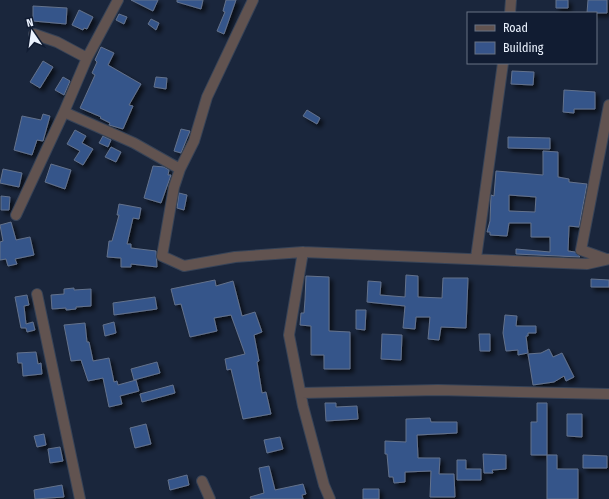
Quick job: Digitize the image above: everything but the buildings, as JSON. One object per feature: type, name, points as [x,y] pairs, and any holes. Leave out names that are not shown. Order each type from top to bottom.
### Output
[{"type":"street","points":[[16,215],[64,112],[87,58],[118,0]]},
{"type":"street","points":[[252,0],[207,97],[194,141],[180,169],[174,187],[162,256],[184,266],[235,256],[303,252],[476,258],[587,264],[608,259]]},
{"type":"street","points":[[510,12],[511,0]]},
{"type":"street","points":[[34,34],[57,42],[87,58]]},
{"type":"street","points":[[476,258],[503,64]]},
{"type":"street","points":[[608,259],[581,250],[605,152],[609,105]]},
{"type":"street","points":[[64,112],[134,142],[180,169]]},
{"type":"street","points":[[303,252],[289,335],[301,393],[324,485],[330,499]]},
{"type":"street","points":[[37,294],[80,499]]},
{"type":"street","points":[[301,393],[438,390],[609,394]]},
{"type":"street","points":[[202,481],[210,499]]}]
